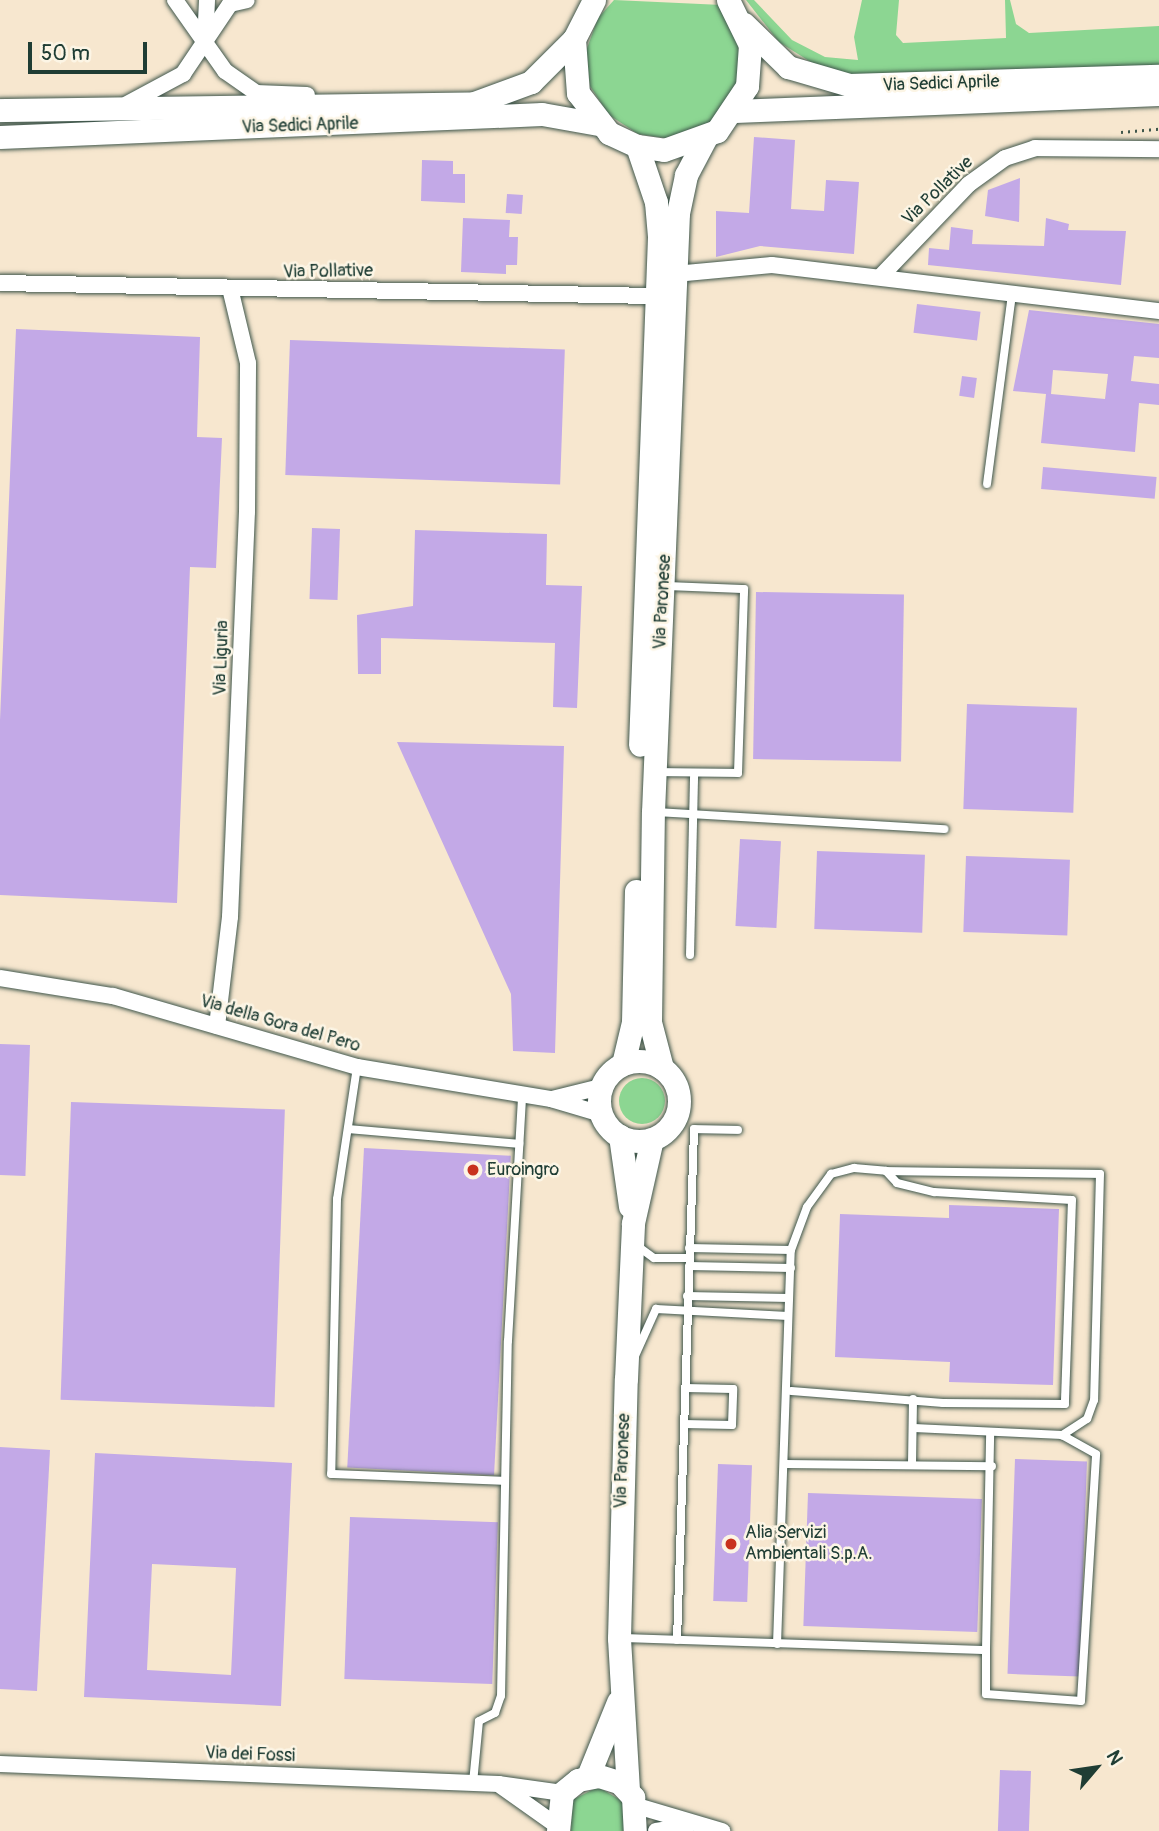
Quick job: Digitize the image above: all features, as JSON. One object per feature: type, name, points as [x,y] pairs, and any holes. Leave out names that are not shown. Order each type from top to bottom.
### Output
[{"type":"main road","name":"Via Sedici Aprile","points":[[0,110],[370,108],[494,100],[531,82],[574,38],[594,0]]},
{"type":"main road","name":"Via Sedici Aprile","points":[[727,0],[744,24],[788,67],[849,85],[1159,76]]},
{"type":"main road","name":"Via Sedici Aprile","points":[[0,137],[475,121],[542,114],[598,124],[637,146],[664,150],[705,139],[735,111],[751,67],[744,24]]},
{"type":"main road","name":"Via Sedici Aprile","points":[[574,38],[578,93],[598,124]]},
{"type":"main road","name":"Via Sedici Aprile","points":[[735,111],[1159,94]]},
{"type":"main road","name":"Via Paronese","points":[[635,1831],[619,1699],[618,1638],[626,1378],[633,1233],[652,1139],[677,1112],[677,1088],[662,1068],[650,1022],[654,772],[664,586],[675,274],[681,194],[705,139]]},
{"type":"main road","name":"Via Paronese","points":[[623,1064],[633,1022],[658,218],[637,146]]},
{"type":"main road","points":[[652,1139],[620,1136],[601,1114],[601,1087],[623,1064],[662,1068]]},
{"type":"main road","name":"Via Paronese","points":[[620,1136],[633,1233]]},
{"type":"main road","name":"Via Paronese","points":[[588,1776],[619,1699]]},
{"type":"main road","points":[[557,1828],[562,1793],[588,1776],[609,1777],[632,1798]]},
{"type":"street","points":[[175,0],[225,71],[256,93],[341,97],[370,108]]},
{"type":"street","points":[[205,43],[207,0]]},
{"type":"street","points":[[114,110],[183,74],[230,4],[247,0]]},
{"type":"street","name":"Via Pollative","points":[[881,276],[969,184],[1005,158],[1035,148],[1159,149]]},
{"type":"street","points":[[675,274],[772,265],[1159,311]]},
{"type":"street","name":"Via Pollative","points":[[0,283],[231,292],[656,296]]},
{"type":"street","name":"Via Liguria","points":[[217,1026],[230,917],[247,512],[248,363],[231,292]]},
{"type":"street","name":"Via della Gora del Pero","points":[[0,978],[113,996],[357,1067],[551,1099],[601,1114]]},
{"type":"street","name":"Via della Gora del Pero","points":[[551,1099],[601,1087]]},
{"type":"street","name":"Via dei Fossi","points":[[0,1764],[499,1784],[562,1793]]},
{"type":"street","points":[[499,1784],[557,1828]]},
{"type":"street","points":[[632,1798],[690,1825],[722,1831]]},
{"type":"street","points":[[656,1831],[690,1825]]},
{"type":"lane","points":[[987,484],[1012,294]]},
{"type":"lane","points":[[654,772],[738,773],[744,589],[664,586]]},
{"type":"lane","points":[[690,955],[695,773]]},
{"type":"lane","points":[[653,812],[944,829]]},
{"type":"lane","points":[[357,1067],[337,1199],[331,1474],[504,1481]]},
{"type":"lane","points":[[473,1783],[479,1721],[495,1713],[501,1696],[504,1481],[522,1095]]},
{"type":"lane","points":[[349,1129],[519,1144]]},
{"type":"lane","points":[[677,1640],[694,1129],[738,1130]]},
{"type":"lane","points":[[791,1391],[913,1399],[1065,1404],[1072,1200],[934,1192],[897,1183],[886,1171]]},
{"type":"lane","points":[[777,1644],[791,1391],[788,1316],[791,1250],[807,1207],[831,1174],[886,1171],[1100,1174],[1094,1400],[1087,1419],[1062,1435]]},
{"type":"lane","points":[[633,1233],[654,1258],[791,1268]]},
{"type":"lane","points":[[689,1248],[791,1250]]},
{"type":"lane","points":[[687,1296],[789,1298]]},
{"type":"lane","points":[[626,1378],[656,1309],[687,1313],[788,1316]]},
{"type":"lane","points":[[684,1424],[732,1425],[733,1389],[685,1388]]},
{"type":"lane","points":[[912,1464],[913,1399]]},
{"type":"lane","points":[[914,1428],[990,1435],[1062,1435],[1096,1454],[1081,1701],[986,1694],[992,1466],[990,1435]]},
{"type":"lane","points":[[785,1464],[992,1466]]},
{"type":"lane","points":[[618,1638],[986,1650]]},
{"type":"green space","points":[[614,0],[722,5],[733,20],[743,72],[719,118],[672,139],[638,134],[609,115],[590,86],[586,51],[598,18]]},
{"type":"green space","points":[[746,0],[754,0],[792,40],[825,57],[858,60],[854,37],[862,0],[899,0],[896,35],[903,43],[1006,38],[1005,0],[1010,0],[1016,24],[1029,33],[1159,26],[1159,65],[880,79],[825,71],[779,42]]},
{"type":"green space","points":[[642,1078],[658,1085],[665,1101],[658,1117],[642,1124],[626,1117],[619,1101],[626,1085]]},
{"type":"green space","points":[[598,1787],[624,1802],[625,1831],[571,1831],[572,1800]]},
{"type":"building","points":[[754,137],[795,140],[791,209],[824,211],[826,180],[859,182],[854,254],[760,246],[716,257],[716,211],[749,213]]},
{"type":"building","points":[[422,160],[453,161],[453,174],[465,174],[465,203],[421,201]]},
{"type":"building","points":[[1020,178],[1019,222],[985,216],[988,190]]},
{"type":"building","points":[[507,194],[523,195],[522,214],[506,213]]},
{"type":"building","points":[[463,218],[510,220],[509,237],[518,237],[517,265],[506,265],[506,274],[461,272]]},
{"type":"building","points":[[1046,218],[1069,224],[1068,230],[1126,231],[1121,285],[928,265],[929,248],[949,250],[951,227],[973,230],[972,244],[1044,246]]},
{"type":"building","points":[[917,304],[981,312],[977,341],[913,333]]},
{"type":"building","points":[[1029,310],[1159,324],[1159,358],[1134,356],[1131,381],[1159,384],[1159,405],[1139,403],[1135,452],[1041,443],[1046,394],[1013,391]],"holes":[[[1053,370],[1108,374],[1105,399],[1051,394]]]},
{"type":"building","points":[[16,329],[200,337],[197,437],[222,438],[216,568],[190,567],[177,903],[0,895],[0,720]]},
{"type":"building","points":[[290,340],[565,350],[560,485],[285,475]]},
{"type":"building","points":[[962,376],[977,378],[974,398],[959,396]]},
{"type":"building","points":[[1043,467],[1157,477],[1155,499],[1041,489]]},
{"type":"building","points":[[312,528],[340,529],[338,600],[310,599]]},
{"type":"building","points":[[415,530],[547,534],[546,585],[582,586],[577,708],[553,707],[555,643],[381,638],[381,674],[358,674],[357,615],[413,606]]},
{"type":"building","points":[[756,592],[904,595],[901,762],[753,759]]},
{"type":"building","points":[[967,704],[1077,708],[1073,813],[963,809]]},
{"type":"building","points":[[397,742],[564,746],[555,1053],[513,1051],[511,994]]},
{"type":"building","points":[[740,839],[781,841],[776,928],[735,926]]},
{"type":"building","points":[[817,851],[925,855],[922,933],[814,929]]},
{"type":"building","points":[[966,856],[1070,860],[1067,936],[963,932]]},
{"type":"building","points":[[0,1044],[30,1045],[25,1176],[0,1175]]},
{"type":"building","points":[[71,1102],[285,1109],[274,1407],[61,1400]]},
{"type":"building","points":[[364,1148],[511,1156],[494,1475],[347,1468]]},
{"type":"building","points":[[949,1205],[1059,1209],[1053,1385],[949,1382],[950,1362],[835,1357],[840,1214],[949,1218]]},
{"type":"building","points":[[0,1447],[50,1450],[37,1691],[0,1689]]},
{"type":"building","points":[[95,1453],[292,1463],[281,1706],[84,1697]],"holes":[[[152,1564],[236,1568],[231,1675],[147,1670]]]},
{"type":"building","points":[[1015,1459],[1087,1462],[1079,1676],[1007,1674]]},
{"type":"building","points":[[718,1464],[752,1465],[747,1602],[713,1601]]},
{"type":"building","points":[[808,1493],[982,1499],[977,1632],[803,1626]]},
{"type":"building","points":[[350,1517],[498,1522],[492,1684],[344,1679]]},
{"type":"building","points":[[1000,1770],[1031,1771],[1029,1831],[998,1831]]},
{"type":"place","name":"Euroingro","points":[[473,1170]]},
{"type":"place","name":"Alia Servizi Ambientali S.p.A.","points":[[731,1544]]}]
